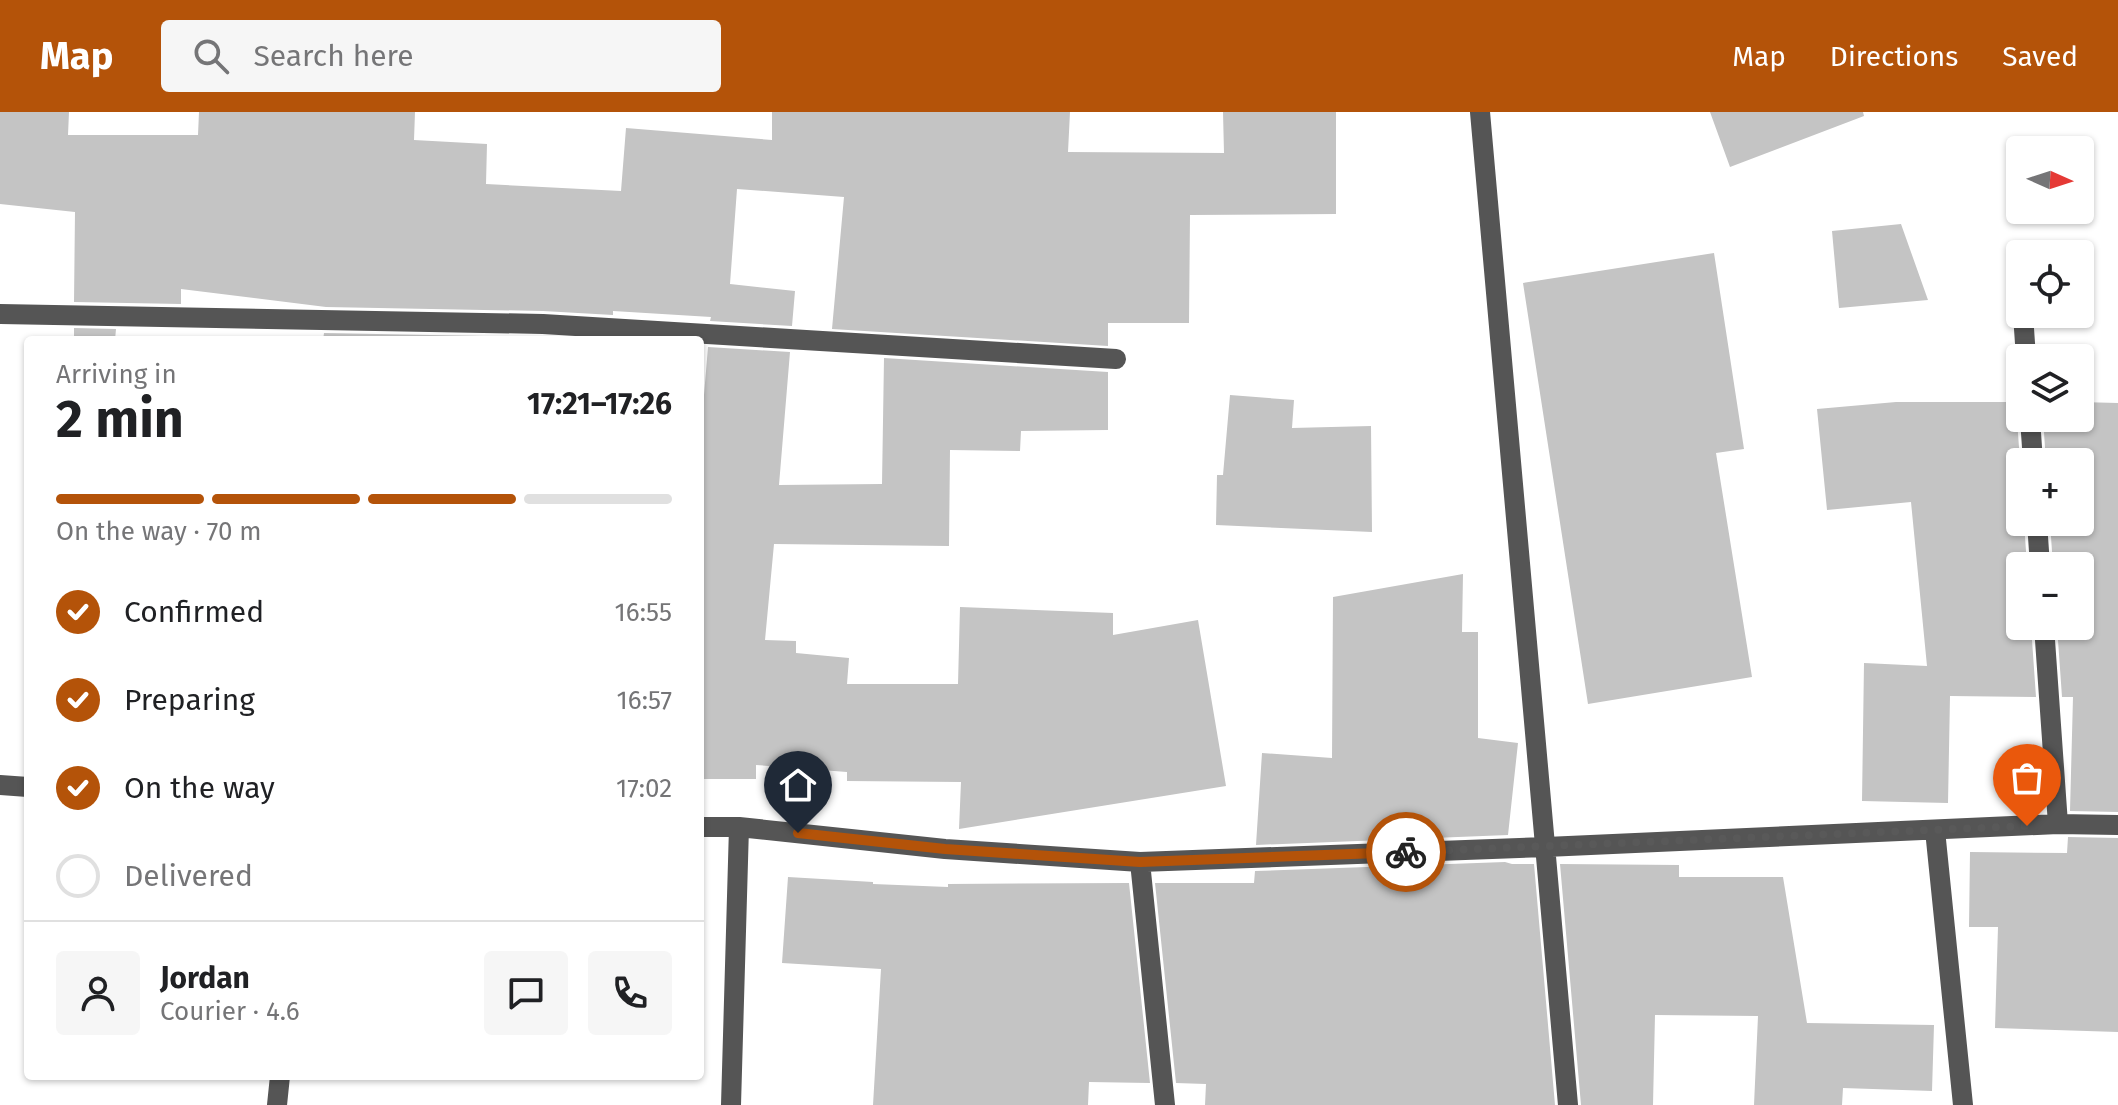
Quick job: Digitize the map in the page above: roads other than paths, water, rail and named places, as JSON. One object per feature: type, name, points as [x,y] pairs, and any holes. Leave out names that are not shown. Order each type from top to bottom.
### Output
[{"type":"street","points":[[1480,112],[1568,1105]]},
{"type":"street","points":[[0,314],[543,324],[1116,359]]},
{"type":"street","points":[[2045,640],[2058,824]]},
{"type":"street","points":[[0,785],[24,787]]},
{"type":"street","points":[[704,827],[739,827],[945,849],[1140,862],[2058,824],[2118,825]]},
{"type":"street","points":[[731,1105],[739,827]]},
{"type":"street","points":[[1935,830],[1963,1105]]},
{"type":"street","points":[[1140,862],[1165,1105]]},
{"type":"street","points":[[277,1105],[280,1080]]}]
